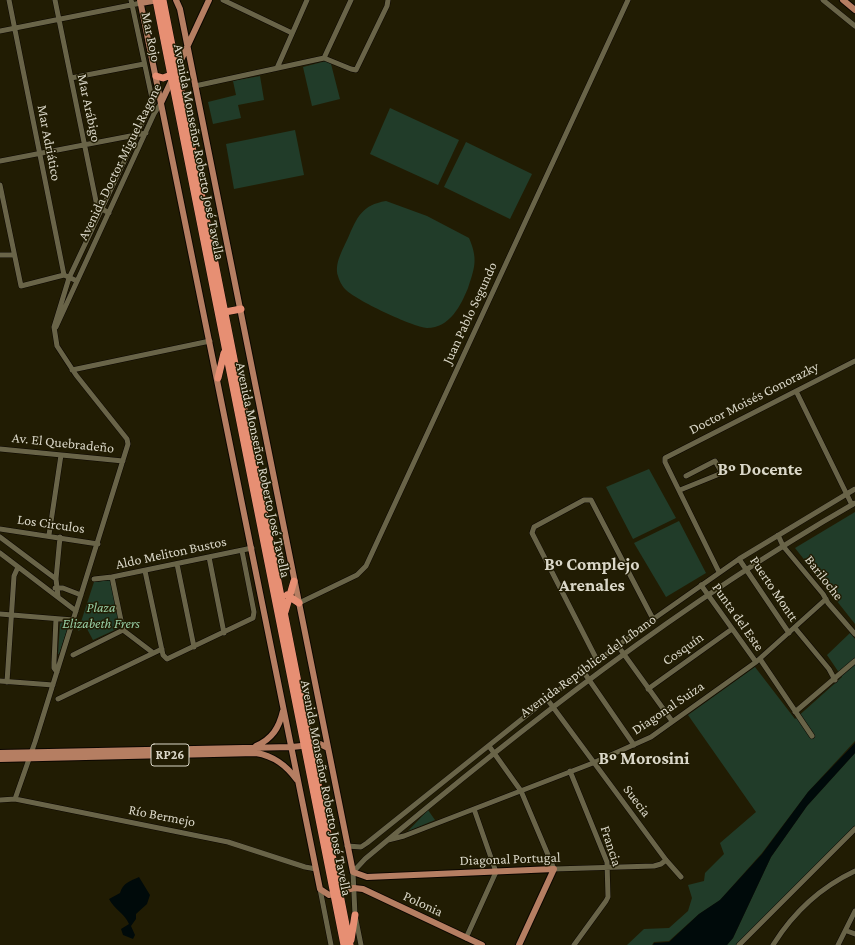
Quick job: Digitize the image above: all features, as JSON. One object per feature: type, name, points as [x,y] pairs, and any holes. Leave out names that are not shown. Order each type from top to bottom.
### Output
[{"type":"highway","name":"Avenida Monseñor Roberto José Tavella","points":[[157,0],[224,312],[285,614],[308,746]]},
{"type":"highway","name":"Avenida Monseñor Roberto José Tavella","points":[[163,0],[173,77],[225,350],[348,945]]},
{"type":"highway","points":[[156,76],[163,78],[173,77]]},
{"type":"highway","points":[[224,312],[241,309]]},
{"type":"highway","points":[[218,378],[225,350]]},
{"type":"highway","points":[[285,614],[294,581]]},
{"type":"highway","points":[[280,590],[299,602]]},
{"type":"highway","points":[[348,945],[356,915]]},
{"type":"main road","points":[[157,0],[140,2],[218,378],[320,889],[325,894],[337,894],[354,888]]},
{"type":"main road","points":[[176,0],[184,27],[196,86],[353,872]]},
{"type":"main road","name":"Avenida Doctor Miguel Ragone","points":[[161,103],[188,48],[209,0]]},
{"type":"main road","points":[[843,0],[855,10]]},
{"type":"main road","points":[[184,27],[192,29],[197,26]]},
{"type":"main road","points":[[255,747],[266,742],[275,733],[284,708]]},
{"type":"main road","name":"RP26","points":[[0,759],[30,755],[292,747],[323,744],[328,748]]},
{"type":"main road","name":"RP26","points":[[0,753],[30,755],[256,753],[268,756],[282,763],[299,783]]},
{"type":"main road","points":[[519,945],[554,869]]},
{"type":"main road","name":"Diagonal Portugal","points":[[353,872],[367,877],[554,869]]},
{"type":"main road","name":"Polonia","points":[[354,888],[367,891],[482,945]]},
{"type":"street","name":"Mar Adriático","points":[[9,0],[64,275]]},
{"type":"street","name":"Mar Arábigo","points":[[55,0],[97,206],[101,209]]},
{"type":"street","points":[[223,0],[292,33]]},
{"type":"street","points":[[277,68],[307,0]]},
{"type":"street","points":[[324,58],[351,0]]},
{"type":"street","points":[[196,86],[324,58],[356,70],[387,6],[388,0]]},
{"type":"street","name":"Juan Pablo Segundo","points":[[299,602],[357,575],[366,566],[628,0]]},
{"type":"street","points":[[823,0],[855,26]]},
{"type":"street","points":[[0,32],[59,20],[131,2],[140,2]]},
{"type":"street","name":"Mar Rojo","points":[[131,2],[153,103]]},
{"type":"street","points":[[70,78],[144,64]]},
{"type":"street","name":"Avenida Doctor Miguel Ragone","points":[[54,334],[56,319],[70,278],[101,209],[153,103],[158,89]]},
{"type":"street","name":"Avenida Doctor Miguel Ragone","points":[[54,334],[154,114],[161,103]]},
{"type":"street","points":[[0,161],[146,132]]},
{"type":"street","points":[[0,185],[21,286],[64,275],[77,281]]},
{"type":"street","points":[[101,209],[109,213]]},
{"type":"street","points":[[0,255],[14,254]]},
{"type":"street","points":[[15,799],[53,685],[128,448],[127,439],[72,370],[57,346],[54,334]]},
{"type":"street","points":[[72,370],[210,341]]},
{"type":"street","name":"Doctor Moisés Gonorazky","points":[[680,490],[665,462],[665,458],[855,361]]},
{"type":"street","points":[[796,391],[846,495],[853,504]]},
{"type":"street","name":"Av. El Quebradeño","points":[[0,449],[123,462]]},
{"type":"street","points":[[49,535],[61,455]]},
{"type":"street","points":[[686,476],[715,461],[722,474],[680,490],[719,572]]},
{"type":"street","name":"Avenida República del Líbano","points":[[347,846],[361,847],[367,843],[597,660],[719,572],[855,489]]},
{"type":"street","points":[[597,660],[532,533],[534,527],[584,500],[591,500],[653,619]]},
{"type":"street","name":"Avenida República del Líbano","points":[[353,872],[365,858],[494,752],[623,654],[745,569],[853,504]]},
{"type":"street","name":"Los Circulos","points":[[0,529],[49,535],[98,544]]},
{"type":"street","name":"Bariloche","points":[[778,535],[783,546],[855,634]]},
{"type":"street","points":[[58,596],[56,579],[60,537]]},
{"type":"street","points":[[0,538],[56,579]]},
{"type":"street","name":"Aldo Meliton Bustos","points":[[94,579],[145,571],[252,548]]},
{"type":"street","points":[[145,571],[162,649],[166,659],[173,658],[251,619],[254,615],[242,551]]},
{"type":"street","points":[[0,553],[76,611]]},
{"type":"street","points":[[209,557],[224,633]]},
{"type":"street","name":"Puerto Montt","points":[[739,559],[789,633]]},
{"type":"street","points":[[177,564],[194,647]]},
{"type":"street","points":[[8,682],[14,576],[18,567]]},
{"type":"street","points":[[112,577],[123,630],[152,652]]},
{"type":"street","name":"Punta del Este","points":[[701,585],[732,629],[758,660],[812,736]]},
{"type":"street","points":[[47,588],[57,588],[81,595]]},
{"type":"street","name":"Diagonal Suiza","points":[[387,840],[404,836],[593,763],[651,737],[758,660],[826,599]]},
{"type":"street","points":[[0,614],[73,620]]},
{"type":"street","points":[[56,619],[54,668],[57,672]]},
{"type":"street","points":[[795,628],[829,669],[835,680]]},
{"type":"street","name":"Cosquín","points":[[648,689],[732,629]]},
{"type":"street","points":[[73,655],[123,630]]},
{"type":"street","points":[[618,646],[672,721]]},
{"type":"street","points":[[58,699],[152,652],[162,649]]},
{"type":"street","points":[[795,712],[835,680],[855,661]]},
{"type":"street","points":[[583,672],[634,745]]},
{"type":"street","points":[[0,681],[53,685]]},
{"type":"street","name":"Suecia","points":[[547,699],[666,860],[681,877]]},
{"type":"street","points":[[488,746],[494,752],[521,791],[554,869]]},
{"type":"street","name":"Francia","points":[[570,771],[608,869],[608,897],[606,902],[574,945]]},
{"type":"street","name":"Río Bermejo","points":[[1,801],[15,799],[228,842],[305,867],[316,869]]},
{"type":"street","points":[[466,938],[496,872],[474,808]]},
{"type":"street","points":[[739,945],[855,829]]},
{"type":"street","name":"Diagonal Portugal","points":[[554,869],[608,869],[654,866],[662,864],[666,860]]},
{"type":"street","points":[[772,945],[788,922],[827,886],[855,871]]},
{"type":"street","points":[[353,872],[356,915],[361,945]]},
{"type":"street","points":[[320,889],[331,945]]},
{"type":"street","points":[[838,945],[847,931],[855,911]]},
{"type":"street","points":[[847,931],[855,934]]},
{"type":"green space","points":[[330,60],[340,99],[312,106],[303,67]]},
{"type":"green space","points":[[260,76],[264,100],[238,105],[241,118],[213,124],[208,102],[236,95],[233,81]]},
{"type":"green space","points":[[390,108],[459,140],[438,185],[370,154]]},
{"type":"green space","points":[[295,130],[304,175],[234,189],[226,144]]},
{"type":"green space","points":[[466,142],[532,174],[510,219],[444,187]]},
{"type":"green space","points":[[386,201],[427,216],[469,238],[472,245],[474,252],[474,268],[465,295],[454,314],[448,320],[435,327],[427,328],[410,323],[360,300],[344,288],[338,276],[338,262],[354,224],[361,213],[371,206]]},
{"type":"green space","points":[[649,469],[676,518],[633,539],[606,487]]},
{"type":"green space","points":[[855,512],[855,624],[795,548]]},
{"type":"green space","points":[[679,521],[706,573],[666,597],[634,543]]},
{"type":"green space","name":"Plaza Elizabeth Frers","points":[[111,580],[120,625],[119,628],[93,640],[86,627],[78,631],[94,582]]},
{"type":"green space","points":[[62,622],[69,624],[58,654],[60,624]]},
{"type":"green space","points":[[850,633],[855,639],[855,741],[808,792],[762,853],[720,900],[699,914],[669,941],[654,942],[652,945],[627,945],[644,929],[669,928],[688,911],[692,898],[688,885],[704,881],[705,873],[724,854],[720,843],[756,812],[688,715],[755,667],[795,719],[842,677],[827,655]]},
{"type":"green space","points":[[855,753],[855,826],[736,945],[727,945],[733,938],[771,857],[807,806]]},
{"type":"green space","points":[[428,810],[435,820],[408,831]]},
{"type":"shaded area","points":[[855,743],[855,753],[807,806],[771,857],[733,938],[727,945],[653,945],[654,943],[669,942],[699,914],[720,900],[762,854],[808,792]]},
{"type":"shaded area","points":[[139,877],[150,895],[147,904],[136,914],[136,919],[131,926],[135,935],[133,939],[123,935],[121,929],[129,924],[125,917],[109,899],[120,893],[127,883]]},
{"type":"district","name":"Bº Docente","points":[[760,469]]},
{"type":"district","name":"Bº Complejo Arenales","points":[[592,574]]},
{"type":"district","name":"Bº Morosini","points":[[644,758]]}]
